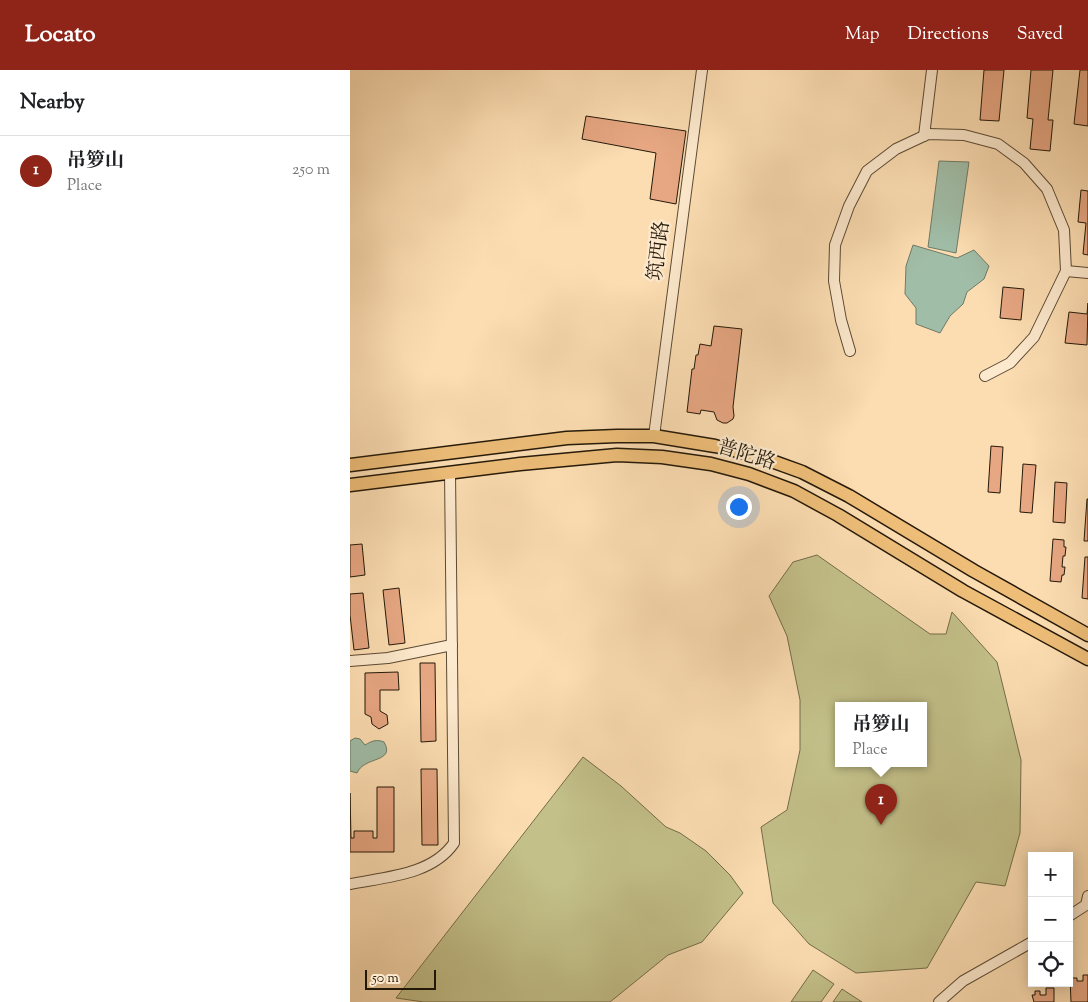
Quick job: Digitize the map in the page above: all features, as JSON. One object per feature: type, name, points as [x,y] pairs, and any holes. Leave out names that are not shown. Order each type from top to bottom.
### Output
[{"type":"main road","name":"普陀路","points":[[350,465],[567,438],[617,436],[654,436],[747,453],[802,472],[849,496],[982,576],[1088,635]]},
{"type":"main road","name":"普陀路","points":[[350,485],[559,459],[617,455],[662,457],[711,464],[749,474],[794,491],[838,515],[1020,624],[1088,659]]},
{"type":"street","name":"筑西路","points":[[654,436],[702,70]]},
{"type":"street","points":[[924,136],[932,70]]},
{"type":"street","points":[[850,351],[841,320],[834,281],[835,245],[849,206],[867,171],[896,148],[928,134],[964,135],[998,144],[1024,163],[1047,189],[1064,230],[1066,271],[1034,337],[1010,363],[985,376]]},
{"type":"street","points":[[1066,271],[1088,273]]},
{"type":"street","points":[[350,884],[418,870],[435,862],[449,851],[454,843],[450,472]]},
{"type":"street","points":[[350,661],[388,658],[452,646]]},
{"type":"street","points":[[1073,913],[1086,905],[1088,896]]},
{"type":"street","points":[[938,1002],[963,981],[1028,944]]},
{"type":"shaded area","points":[[939,161],[969,162],[956,253],[928,247]]},
{"type":"shaded area","points":[[913,245],[957,258],[974,250],[989,266],[984,279],[967,292],[963,304],[950,316],[940,333],[916,324],[916,308],[905,294],[906,266]]},
{"type":"shaded area","points":[[817,555],[930,634],[946,634],[952,612],[997,662],[1021,760],[1020,833],[1005,886],[976,882],[927,968],[856,973],[809,944],[773,903],[761,827],[787,810],[800,750],[800,700],[787,636],[769,596],[793,562]]},
{"type":"shaded area","points":[[355,738],[360,739],[365,745],[374,741],[384,742],[387,749],[383,757],[366,764],[357,773],[350,771],[350,741]]},
{"type":"shaded area","points":[[583,757],[621,786],[666,827],[680,833],[706,851],[730,875],[743,893],[702,942],[668,955],[610,1002],[424,1002],[396,998]]},
{"type":"shaded area","points":[[813,970],[834,984],[821,1002],[791,1002]]},
{"type":"shaded area","points":[[842,989],[862,1002],[833,1002]]},
{"type":"building","points":[[984,70],[1004,70],[999,121],[980,120]]},
{"type":"building","points":[[1031,70],[1053,70],[1048,120],[1053,120],[1050,151],[1030,149],[1033,119],[1027,118]]},
{"type":"building","points":[[1080,70],[1088,70],[1088,126],[1074,124]]},
{"type":"building","points":[[586,116],[686,131],[676,204],[650,199],[656,153],[582,139]]},
{"type":"building","points":[[1081,190],[1088,191],[1088,255],[1083,254],[1086,223],[1078,222]]},
{"type":"building","points":[[1003,287],[1024,289],[1021,320],[1000,318]]},
{"type":"building","points":[[1088,303],[1087,345],[1065,343],[1069,312],[1087,314]]},
{"type":"building","points":[[714,326],[742,329],[733,407],[734,416],[727,423],[717,420],[714,412],[701,410],[700,414],[687,412],[692,369],[694,369],[696,355],[698,355],[700,344],[711,346]]},
{"type":"building","points":[[991,446],[1003,447],[1000,493],[988,492]]},
{"type":"building","points":[[1023,464],[1036,465],[1032,513],[1020,512]]},
{"type":"building","points":[[1055,482],[1067,483],[1065,523],[1053,522]]},
{"type":"building","points":[[1087,499],[1088,541],[1084,541]]},
{"type":"building","points":[[1053,539],[1064,540],[1064,547],[1066,547],[1062,567],[1065,567],[1064,575],[1062,575],[1061,582],[1050,581]]},
{"type":"building","points":[[362,544],[365,575],[350,577],[350,545]]},
{"type":"building","points":[[1085,557],[1088,557],[1088,599],[1082,598]]},
{"type":"building","points":[[399,588],[405,643],[389,645],[383,590]]},
{"type":"building","points":[[363,593],[369,648],[354,650],[350,594]]},
{"type":"building","points":[[420,663],[435,663],[436,741],[421,742]]},
{"type":"building","points":[[398,672],[399,690],[380,690],[380,711],[387,715],[388,724],[379,729],[372,724],[371,717],[365,714],[365,673]]},
{"type":"building","points":[[421,769],[437,769],[438,845],[422,845]]},
{"type":"building","points":[[377,787],[394,787],[394,852],[350,852],[350,793],[351,838],[354,838],[354,831],[373,831],[373,838],[377,838]]},
{"type":"building","points":[[1083,975],[1088,975],[1088,1002],[1071,1002],[1070,987],[1073,987],[1073,978],[1077,978],[1077,981],[1083,981]]},
{"type":"building","points":[[1046,988],[1054,988],[1054,1002],[1034,1002],[1032,995],[1035,995],[1035,991],[1040,991],[1040,995],[1046,995]]},
{"type":"place","name":"吊箩山","points":[[881,825]]}]
